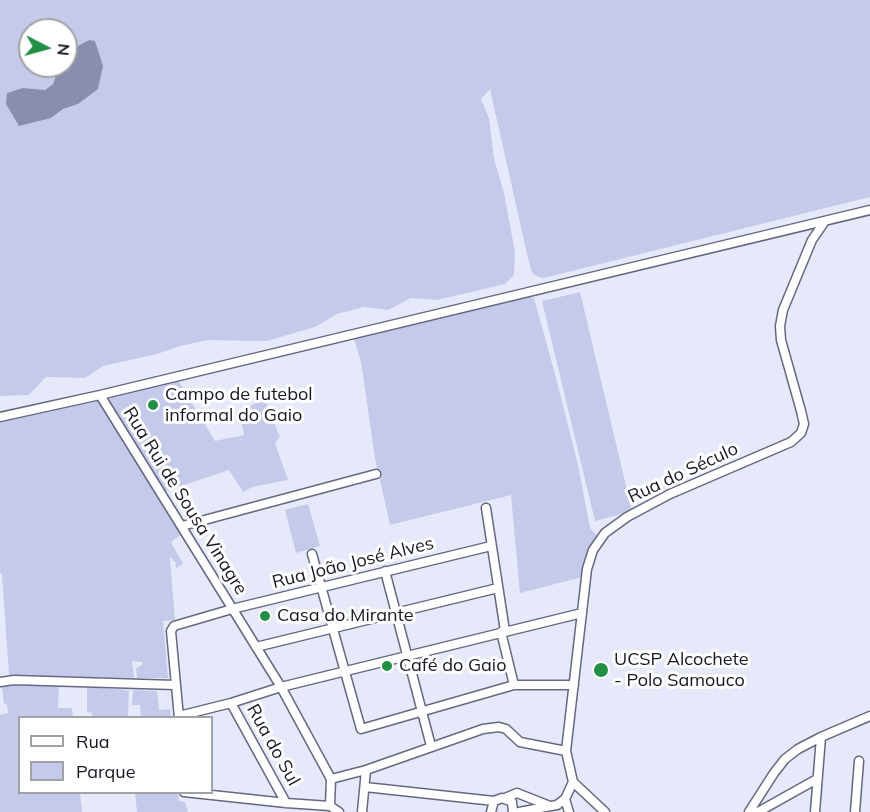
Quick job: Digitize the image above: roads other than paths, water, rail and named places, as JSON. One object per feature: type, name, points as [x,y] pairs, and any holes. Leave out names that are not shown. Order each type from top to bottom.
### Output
[{"type":"street","points":[[0,417],[870,210]]},
{"type":"street","name":"Rua do Século","points":[[573,782],[566,751],[592,550],[605,533],[627,518],[670,494],[795,440],[803,429],[801,411],[781,340],[780,326],[783,310],[812,240],[825,221]]},
{"type":"street","points":[[799,227],[809,233],[812,240]]},
{"type":"street","name":"Rua Rui de Sousa Vinagre","points":[[100,395],[281,687],[331,779]]},
{"type":"street","points":[[182,526],[376,474]]},
{"type":"street","points":[[486,508],[503,632],[514,685]]},
{"type":"street","name":"Rua João José Alves","points":[[179,716],[171,631],[174,626],[232,609],[491,546]]},
{"type":"street","points":[[312,554],[361,729],[514,685],[574,685]]},
{"type":"street","points":[[386,571],[431,746]]},
{"type":"street","points":[[256,647],[498,588]]},
{"type":"street","points":[[183,716],[281,687],[582,614]]},
{"type":"street","points":[[0,682],[14,680],[175,685]]},
{"type":"street","name":"Rua do Sul","points":[[231,703],[286,803]]},
{"type":"street","points":[[749,812],[785,759],[821,737],[870,716]]},
{"type":"street","points":[[330,806],[331,779],[366,770],[483,729],[506,729],[520,742],[566,751]]},
{"type":"street","points":[[815,812],[821,737]]},
{"type":"street","points":[[855,812],[859,761]]},
{"type":"street","points":[[362,812],[366,770]]},
{"type":"street","points":[[758,812],[818,779]]},
{"type":"street","points":[[519,812],[556,805],[565,799],[573,782],[604,812]]},
{"type":"street","points":[[365,787],[494,801],[517,793],[550,806]]},
{"type":"street","points":[[194,794],[330,806],[339,812]]},
{"type":"street","points":[[505,798],[512,802],[513,812]]},
{"type":"street","points":[[565,799],[569,812]]},
{"type":"street","points":[[491,812],[494,801]]},
{"type":"place","name":"Campo de futebol informal do Gaio","points":[[153,405]]},
{"type":"place","name":"Casa do Mirante","points":[[265,616]]},
{"type":"place","name":"Café do Gaio","points":[[387,666]]},
{"type":"place","name":"UCSP Alcochete - Polo Samouco","points":[[601,670]]}]
